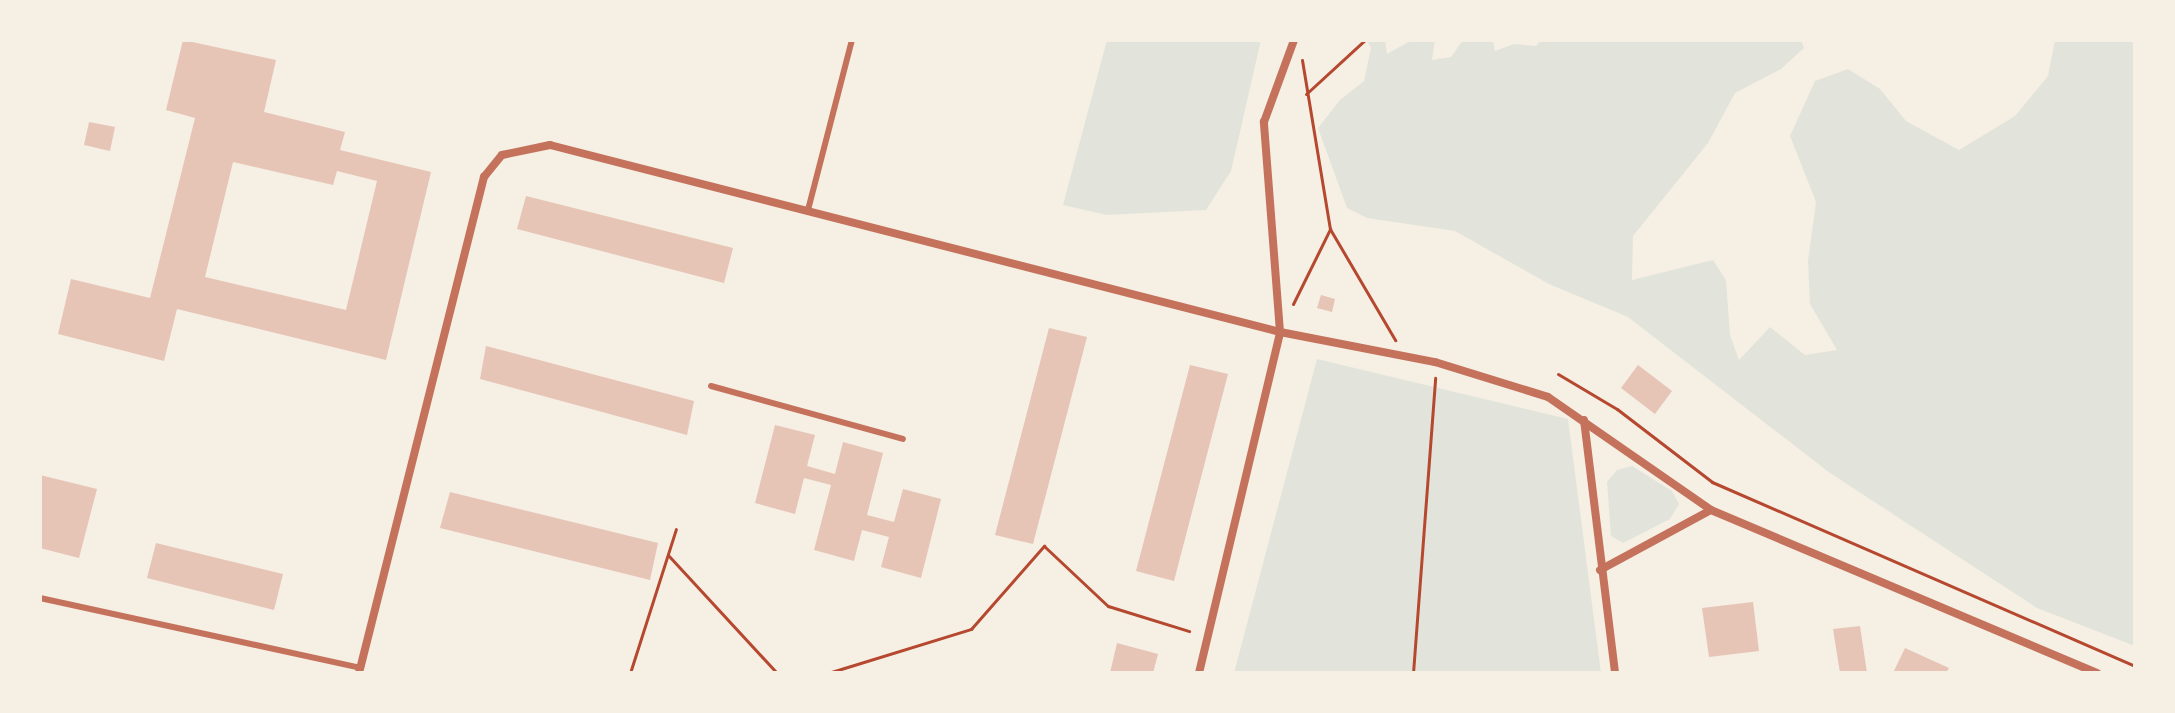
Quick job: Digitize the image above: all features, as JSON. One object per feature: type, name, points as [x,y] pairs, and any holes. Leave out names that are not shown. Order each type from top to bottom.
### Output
[{"type":"street","points":[[1199,673],[1280,332],[1264,122],[1294,40]]},
{"type":"street","points":[[360,670],[484,177],[502,155],[550,145],[1280,332],[1435,362],[1548,397],[1711,510],[2097,673]]},
{"type":"street","points":[[1584,420],[1615,673]]},
{"type":"street","points":[[1600,570],[1711,510]]},
{"type":"lane","points":[[808,210],[852,40]]},
{"type":"lane","points":[[711,386],[903,439]]},
{"type":"lane","points":[[40,598],[360,670]]},
{"type":"path","points":[[1306,94],[1365,40]]},
{"type":"path","points":[[1301,54],[1330,229],[1404,356]]},
{"type":"path","points":[[1293,306],[1330,229]]},
{"type":"path","points":[[1413,673],[1435,362]]},
{"type":"path","points":[[1558,374],[1617,409],[1712,482],[2135,666]]},
{"type":"path","points":[[630,673],[676,529]]},
{"type":"path","points":[[828,673],[971,629],[1044,546],[1108,606],[1189,631]]},
{"type":"path","points":[[668,555],[777,673]]},
{"type":"shaded area","points":[[1107,40],[1261,40],[1231,171],[1206,210],[1107,215],[1063,205]]},
{"type":"shaded area","points":[[1367,40],[1385,40],[1387,54],[1412,40],[1435,40],[1432,60],[1451,57],[1463,40],[1493,40],[1495,51],[1514,44],[1536,46],[1541,40],[1801,40],[1804,48],[1781,69],[1735,93],[1708,143],[1633,236],[1632,280],[1713,260],[1726,280],[1730,335],[1739,360],[1770,327],[1805,355],[1837,350],[1810,304],[1808,261],[1816,202],[1790,136],[1815,81],[1848,69],[1880,89],[1906,121],[1959,150],[2015,116],[2048,76],[2055,40],[2135,40],[2135,646],[2037,608],[1830,473],[1628,317],[1549,284],[1455,231],[1367,218],[1347,208],[1318,128],[1340,100],[1364,81],[1371,48]]},
{"type":"shaded area","points":[[1317,359],[1568,419],[1601,673],[1234,673]]},
{"type":"shaded area","points":[[1632,466],[1672,491],[1679,504],[1670,519],[1623,543],[1611,536],[1607,482],[1617,470]]},
{"type":"building","points":[[183,40],[276,60],[264,112],[345,132],[340,150],[431,172],[386,360],[177,309],[164,361],[58,334],[71,279],[150,298],[195,118],[166,110]],"holes":[[[233,162],[333,185],[337,171],[377,181],[346,310],[205,277]]]},
{"type":"building","points":[[89,122],[115,127],[110,151],[84,145]]},
{"type":"building","points":[[526,196],[733,248],[724,283],[517,229]]},
{"type":"building","points":[[1321,295],[1335,299],[1332,312],[1317,308]]},
{"type":"building","points":[[1049,328],[1087,337],[1033,544],[995,535]]},
{"type":"building","points":[[486,346],[694,401],[687,435],[480,379]]},
{"type":"building","points":[[1190,365],[1228,374],[1174,581],[1136,571]]},
{"type":"building","points":[[1638,365],[1672,391],[1655,414],[1621,388]]},
{"type":"building","points":[[775,425],[815,435],[807,466],[835,474],[843,442],[883,453],[867,515],[894,522],[903,489],[941,499],[921,578],[881,567],[889,537],[862,530],[854,561],[814,550],[831,485],[804,478],[795,514],[755,503]]},
{"type":"building","points":[[40,475],[97,489],[79,558],[40,548]]},
{"type":"building","points":[[450,492],[658,543],[650,580],[440,528]]},
{"type":"building","points":[[156,543],[283,574],[274,610],[147,578]]},
{"type":"building","points":[[1753,602],[1759,651],[1709,657],[1702,608]]},
{"type":"building","points":[[1860,626],[1867,673],[1840,673],[1833,629]]},
{"type":"building","points":[[1117,643],[1158,654],[1153,673],[1110,673]]},
{"type":"building","points":[[1905,648],[1949,668],[1946,673],[1893,673]]}]
